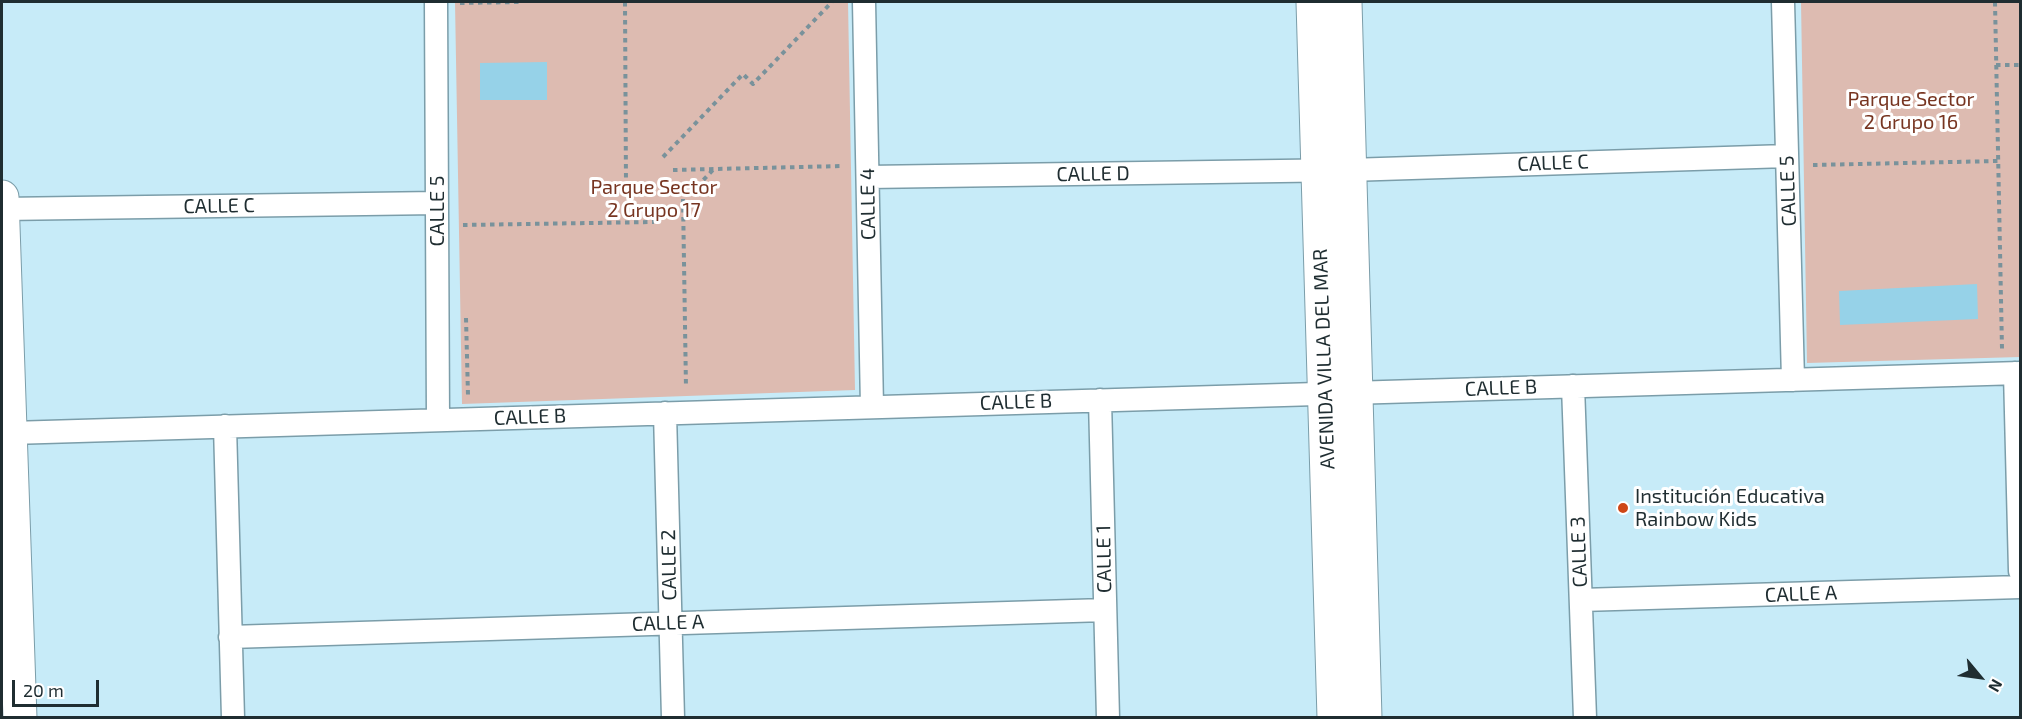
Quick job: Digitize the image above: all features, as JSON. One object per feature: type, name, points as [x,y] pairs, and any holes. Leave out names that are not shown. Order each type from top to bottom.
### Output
[{"type":"street","name":"CALLE 5","points":[[436,2],[438,420]]},
{"type":"street","name":"CALLE 4","points":[[864,2],[872,407]]},
{"type":"street","name":"AVENIDA VILLA DEL MAR","points":[[1313,2],[1334,170]]},
{"type":"street","name":"AVENIDA VILLA DEL MAR","points":[[1334,717],[1340,393],[1334,170],[1345,2]]},
{"type":"street","name":"CALLE 5","points":[[1783,2],[1793,380]]},
{"type":"street","name":"CALLE C","points":[[1334,170],[1787,161]]},
{"type":"street","name":"CALLE D","points":[[868,171],[1334,170]]},
{"type":"street","points":[[2,197],[20,717]]},
{"type":"street","name":"CALLE C","points":[[2,209],[437,214]]},
{"type":"street","name":"CALLE B","points":[[11,433],[2013,373]]},
{"type":"street","points":[[2013,373],[2020,571]]},
{"type":"street","name":"CALLE 3","points":[[1574,386],[1585,717]]},
{"type":"street","name":"AVENIDA VILLA DEL MAR","points":[[1340,393],[1365,717]]},
{"type":"street","name":"CALLE 1","points":[[1100,400],[1108,717]]},
{"type":"street","name":"CALLE 2","points":[[665,413],[673,717]]},
{"type":"street","points":[[225,426],[233,717]]},
{"type":"street","name":"CALLE A","points":[[1581,600],[2020,587]]},
{"type":"street","name":"CALLE A","points":[[230,637],[1105,610]]},
{"type":"path","points":[[459,3],[519,2]]},
{"type":"path","points":[[625,2],[626,186]]},
{"type":"path","points":[[663,157],[742,74],[753,84],[832,2]]},
{"type":"path","points":[[1995,2],[1998,161],[2013,373]]},
{"type":"path","points":[[1996,65],[2020,65]]},
{"type":"path","points":[[1787,161],[1998,161]]},
{"type":"path","points":[[673,170],[868,171]]},
{"type":"path","points":[[691,193],[714,170]]},
{"type":"path","points":[[675,391],[687,390],[683,200]]},
{"type":"path","points":[[464,213],[464,237]]},
{"type":"path","points":[[437,214],[464,225],[654,222]]},
{"type":"path","points":[[466,317],[468,397],[480,396]]},
{"type":"green space","name":"Parque Sector 2 Grupo 17","points":[[455,2],[848,2],[855,390],[462,404]]},
{"type":"green space","name":"Parque Sector 2 Grupo 16","points":[[1801,2],[2020,2],[2020,357],[1807,363]]},
{"type":"building","points":[[547,62],[547,100],[480,100],[480,63]]},
{"type":"building","points":[[1977,284],[1978,319],[1840,325],[1839,291]]},
{"type":"place","name":"Institución Educativa Rainbow Kids","points":[[1623,508]]}]
